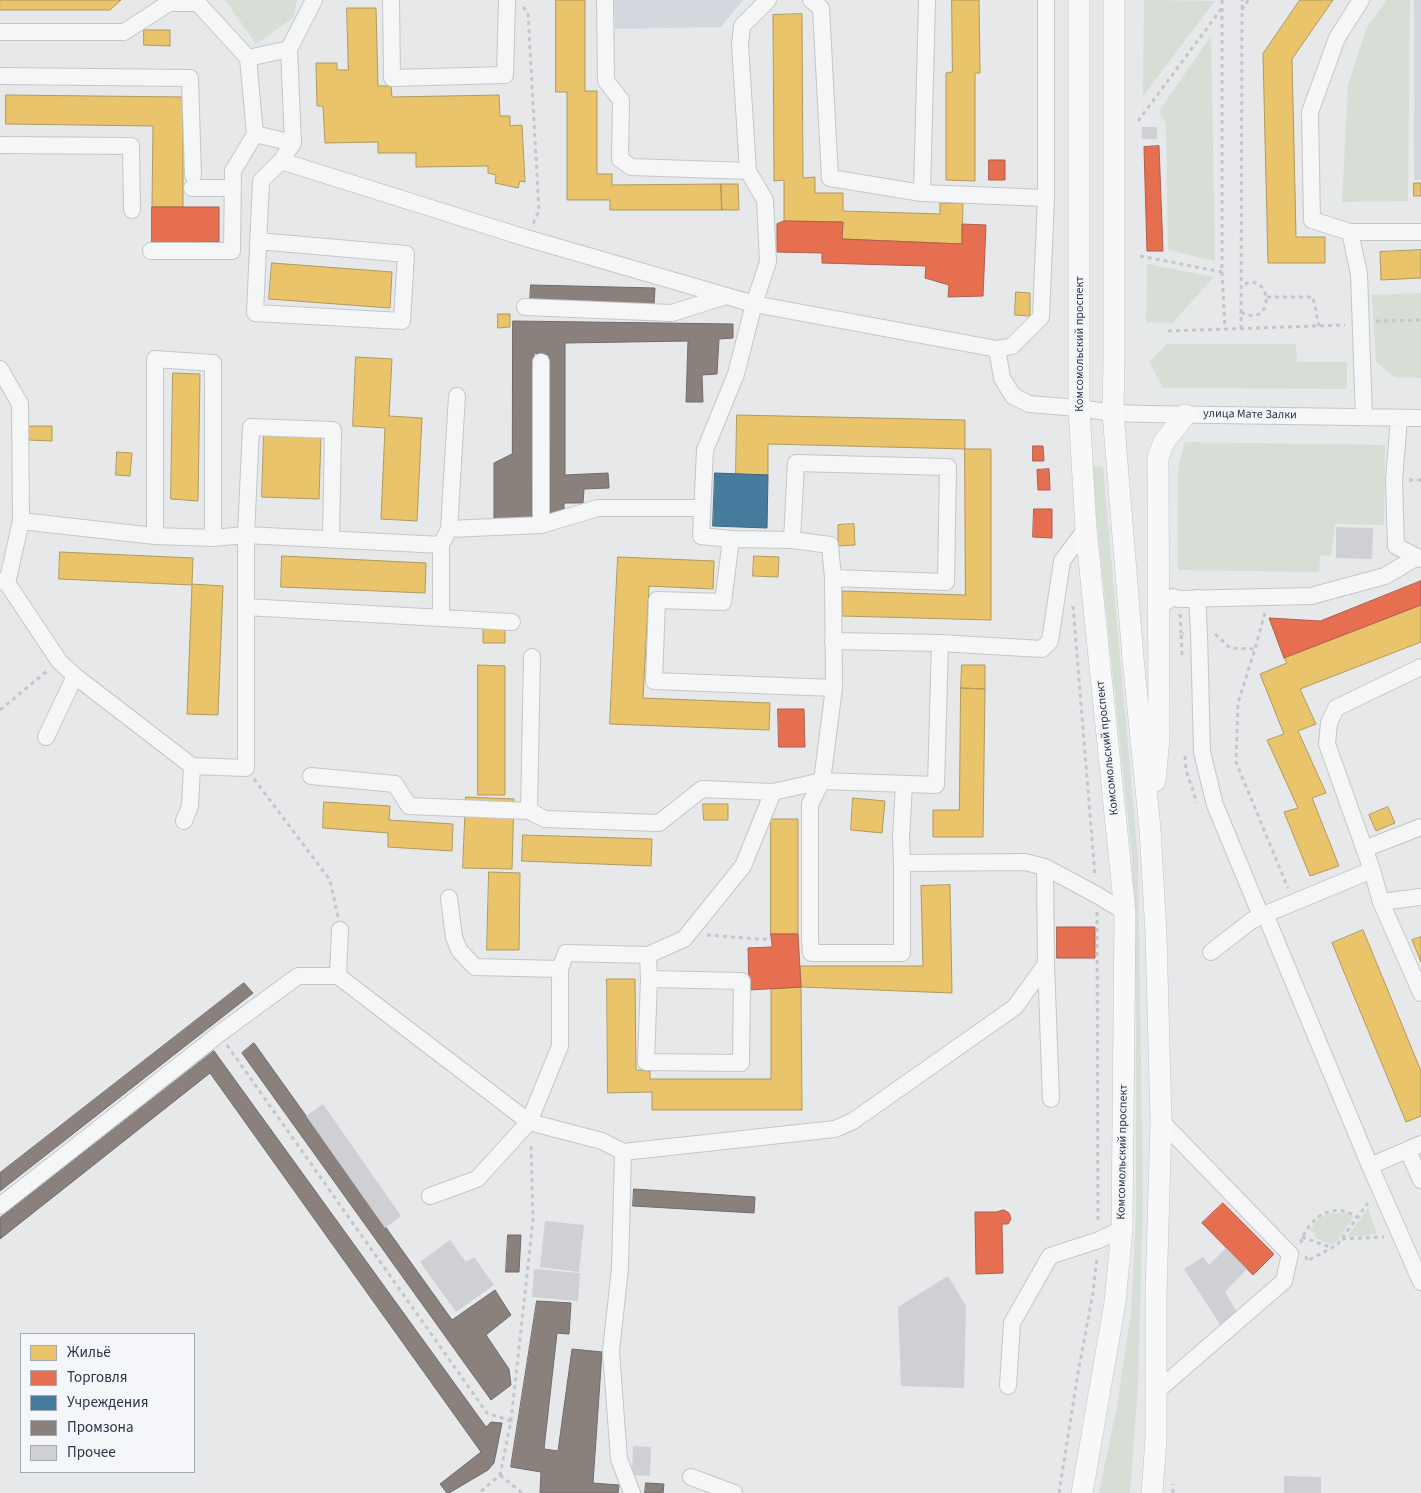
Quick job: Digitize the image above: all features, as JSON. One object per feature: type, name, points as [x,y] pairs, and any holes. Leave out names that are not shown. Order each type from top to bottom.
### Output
[{"type":"main road","name":"Комсомольский проспект","points":[[1079,0],[1079,408],[1086,529],[1125,912],[1122,1229],[1115,1302],[1082,1493]]},
{"type":"main road","points":[[1114,0],[1113,413],[1133,658],[1150,829],[1156,934],[1161,1121],[1156,1294],[1156,1440],[1152,1493]]},
{"type":"main road","points":[[1150,829],[1159,738],[1158,457],[1164,442],[1185,415]]},
{"type":"street","points":[[258,241],[406,254],[402,321],[254,313],[258,241],[262,181],[281,161],[293,142],[288,49],[314,0]]},
{"type":"street","points":[[391,0],[392,78],[505,75],[507,0]]},
{"type":"street","points":[[605,0],[606,81],[621,100],[620,159],[631,167],[748,171]]},
{"type":"street","points":[[768,0],[742,26],[740,45],[748,171],[765,200],[768,262],[754,304],[736,374],[705,450],[701,536],[731,539],[792,540],[830,545],[833,578],[834,688],[822,781],[810,804],[811,952],[902,953],[901,838],[904,784]]},
{"type":"street","points":[[810,0],[821,8],[830,178],[922,193],[1046,198]]},
{"type":"street","points":[[922,193],[927,0]]},
{"type":"street","points":[[281,161],[526,238],[754,304],[997,349],[1012,346],[1041,317],[1046,198],[1046,0]]},
{"type":"street","points":[[1361,0],[1337,38],[1310,112],[1312,220],[1350,232],[1421,232]]},
{"type":"street","points":[[0,32],[124,32],[169,3],[196,2],[248,58],[255,134],[233,171],[232,251],[151,251]]},
{"type":"street","points":[[248,58],[288,49]]},
{"type":"street","points":[[0,76],[190,78],[192,181],[232,188]]},
{"type":"street","points":[[255,134],[293,142]]},
{"type":"street","points":[[0,145],[131,146],[132,210]]},
{"type":"street","points":[[1350,232],[1359,274],[1364,417]]},
{"type":"street","points":[[525,307],[672,313],[726,296]]},
{"type":"street","name":"улица Мате Залки","points":[[997,349],[1002,378],[1013,396],[1029,404],[1113,413],[1421,418]]},
{"type":"street","points":[[155,536],[155,359],[213,363],[213,538]]},
{"type":"street","points":[[541,362],[541,524]]},
{"type":"street","points":[[0,369],[20,404],[21,521],[4,582],[59,661],[75,676],[192,766],[246,768],[246,535],[251,427],[333,430],[331,539]]},
{"type":"street","points":[[441,618],[441,545],[448,529],[457,396]]},
{"type":"street","points":[[1399,418],[1394,480],[1396,546],[1419,558]]},
{"type":"street","points":[[792,540],[796,462],[948,467],[946,582],[833,578]]},
{"type":"street","points":[[448,529],[541,524],[598,508],[702,508]]},
{"type":"street","points":[[21,521],[155,536],[213,538],[246,535],[441,545]]},
{"type":"street","points":[[833,641],[940,643],[1042,649],[1050,641],[1062,561],[1086,529]]},
{"type":"street","points":[[731,539],[723,602],[657,600],[654,681],[834,688]]},
{"type":"street","points":[[1159,607],[1173,597],[1179,599],[1311,596],[1385,576],[1419,558]]},
{"type":"street","points":[[1197,598],[1202,752],[1215,805],[1421,1282]]},
{"type":"street","points":[[246,607],[512,622]]},
{"type":"street","points":[[311,776],[395,784],[409,806],[529,811],[545,819],[659,823],[702,789],[773,792],[822,781],[936,784],[940,643]]},
{"type":"street","points":[[529,811],[532,657]]},
{"type":"street","points":[[1421,667],[1336,708],[1329,724],[1327,744],[1372,870],[1381,902],[1421,993]]},
{"type":"street","points":[[46,737],[75,676]]},
{"type":"street","points":[[184,821],[190,806],[192,766]]},
{"type":"street","points":[[430,1196],[477,1179],[529,1122],[560,1046],[560,969],[566,953],[648,956],[684,939],[743,866],[773,792]]},
{"type":"street","points":[[1364,849],[1421,827]]},
{"type":"street","points":[[902,863],[1025,862],[1045,867],[1125,912]]},
{"type":"street","points":[[1045,867],[1046,964],[1051,1099]]},
{"type":"street","points":[[1211,952],[1251,920],[1372,870]]},
{"type":"street","points":[[1381,902],[1421,897]]},
{"type":"street","points":[[449,898],[454,937],[459,950],[475,967],[560,969]]},
{"type":"street","points":[[338,976],[340,930]]},
{"type":"street","points":[[648,956],[646,1062],[741,1063],[742,981],[649,979]]},
{"type":"street","points":[[0,1206],[220,1034],[298,976],[338,976],[529,1122],[602,1141],[623,1152],[835,1129],[854,1121],[1014,1007],[1046,964]]},
{"type":"street","points":[[1157,1391],[1284,1281],[1290,1254],[1161,1121]]},
{"type":"street","points":[[1370,1166],[1414,1147],[1421,1180]]},
{"type":"street","points":[[623,1152],[620,1268],[611,1351],[619,1459],[632,1493]]},
{"type":"street","points":[[1008,1386],[1012,1323],[1050,1256],[1098,1240],[1122,1229]]},
{"type":"street","points":[[691,1477],[734,1493]]},
{"type":"path","points":[[518,0],[528,13],[539,211],[526,238]]},
{"type":"path","points":[[1222,0],[1222,272],[1225,329]]},
{"type":"path","points":[[1241,329],[1242,0]]},
{"type":"path","points":[[1242,10],[1248,0]]},
{"type":"path","points":[[1138,121],[1222,8]]},
{"type":"path","points":[[1140,256],[1222,272]]},
{"type":"path","points":[[1241,286],[1251,283],[1257,284],[1266,292],[1267,297],[1267,304],[1259,314],[1253,316],[1241,312]]},
{"type":"path","points":[[1267,297],[1313,297],[1319,326]]},
{"type":"path","points":[[1168,331],[1349,325],[1361,322],[1421,320]]},
{"type":"path","points":[[1059,1493],[1076,1382],[1093,1293],[1098,1240],[1097,895],[1072,598]]},
{"type":"path","points":[[1264,614],[1238,703],[1236,762],[1294,901]]},
{"type":"path","points":[[1215,634],[1230,648],[1255,649]]},
{"type":"path","points":[[0,710],[59,661]]},
{"type":"path","points":[[246,768],[330,880],[340,930]]},
{"type":"path","points":[[688,933],[771,939]]},
{"type":"path","points":[[220,1034],[488,1413],[512,1421]]},
{"type":"path","points":[[477,1493],[500,1475],[512,1421],[533,1220],[532,1146],[529,1122]]},
{"type":"path","points":[[1305,1254],[1307,1261],[1337,1245],[1368,1202]]},
{"type":"path","points":[[1303,1247],[1302,1237],[1311,1222],[1319,1216],[1330,1211],[1349,1212],[1358,1217]]},
{"type":"path","points":[[1302,1237],[1332,1248]]},
{"type":"path","points":[[1342,1239],[1384,1238]]},
{"type":"path","points":[[500,1475],[522,1493]]},
{"type":"shaded area","points":[[225,0],[297,0],[294,17],[256,44]]},
{"type":"shaded area","points":[[614,0],[743,0],[721,27],[615,29]]},
{"type":"shaded area","points":[[1144,0],[1215,1],[1143,96]]},
{"type":"shaded area","points":[[1387,0],[1410,0],[1408,201],[1342,202],[1348,85],[1367,27]]},
{"type":"shaded area","points":[[1414,0],[1421,0],[1421,180],[1414,180]]},
{"type":"shaded area","points":[[1211,36],[1215,261],[1168,250],[1166,124],[1159,111]]},
{"type":"shaded area","points":[[1147,264],[1214,277],[1172,323],[1146,322]]},
{"type":"shaded area","points":[[1421,293],[1421,378],[1395,377],[1376,362],[1372,295]]},
{"type":"shaded area","points":[[1167,344],[1296,344],[1297,362],[1347,362],[1347,389],[1163,388],[1149,362]]},
{"type":"shaded area","points":[[1185,442],[1385,445],[1384,525],[1335,524],[1331,556],[1320,555],[1319,572],[1178,570],[1178,468]]},
{"type":"shaded area","points":[[1103,466],[1138,859],[1143,1199],[1138,1385],[1130,1493],[1099,1493],[1117,1406],[1131,1313],[1136,1215],[1136,1020],[1132,857],[1091,467]]},
{"type":"shaded area","points":[[1368,1208],[1377,1234],[1347,1237]]},
{"type":"shaded area","points":[[1330,1213],[1349,1213],[1354,1216],[1337,1241],[1332,1245],[1314,1237],[1316,1233],[1310,1231],[1318,1220]]},
{"type":"building: Жильё","points":[[0,0],[121,0],[110,10],[0,10]]},
{"type":"building: Жильё","points":[[556,0],[585,0],[585,91],[597,91],[597,174],[612,174],[612,185],[721,184],[722,210],[610,210],[610,200],[567,200],[567,92],[556,92]]},
{"type":"building: Жильё","points":[[952,0],[979,0],[980,73],[975,73],[975,181],[946,180],[946,73],[952,72]]},
{"type":"building: Жильё","points":[[1300,0],[1333,0],[1292,59],[1296,237],[1325,237],[1325,263],[1268,263],[1263,54]]},
{"type":"building: Жильё","points":[[347,8],[376,8],[378,86],[391,86],[392,97],[499,95],[500,116],[510,116],[510,126],[522,125],[525,182],[520,181],[518,188],[495,183],[496,175],[488,173],[488,166],[416,167],[416,153],[378,153],[378,142],[325,143],[323,106],[317,106],[316,63],[337,63],[337,70],[348,70]]},
{"type":"building: Жильё","points":[[802,14],[803,178],[815,177],[815,193],[843,193],[843,211],[940,214],[940,203],[963,203],[962,244],[842,239],[843,222],[784,221],[784,180],[774,181],[773,15]]},
{"type":"building: Жильё","points":[[144,30],[170,30],[170,46],[144,45]]},
{"type":"building: Жильё","points":[[6,95],[183,97],[183,207],[152,207],[153,126],[6,124]]},
{"type":"building: Жильё","points":[[1414,183],[1421,183],[1421,196],[1414,196]]},
{"type":"building: Жильё","points":[[721,184],[738,184],[739,210],[722,210]]},
{"type":"building: Жильё","points":[[1421,250],[1421,278],[1381,280],[1380,252]]},
{"type":"building: Жильё","points":[[272,263],[392,272],[390,308],[269,299]]},
{"type":"building: Жильё","points":[[1016,292],[1030,293],[1030,316],[1015,315]]},
{"type":"building: Жильё","points":[[498,314],[510,314],[510,327],[498,328]]},
{"type":"building: Жильё","points":[[356,357],[392,359],[389,416],[422,418],[417,521],[381,519],[385,428],[353,426]]},
{"type":"building: Жильё","points":[[173,373],[200,374],[198,501],[171,499]]},
{"type":"building: Жильё","points":[[737,415],[965,420],[965,449],[768,444],[768,475],[736,474]]},
{"type":"building: Жильё","points":[[29,426],[52,426],[52,441],[28,440]]},
{"type":"building: Жильё","points":[[264,435],[321,437],[319,499],[262,497]]},
{"type":"building: Жильё","points":[[965,449],[991,449],[991,620],[842,616],[842,591],[965,595]]},
{"type":"building: Жильё","points":[[117,452],[132,453],[130,476],[116,475]]},
{"type":"building: Жильё","points":[[854,524],[855,545],[838,546],[838,525]]},
{"type":"building: Жильё","points":[[60,552],[193,558],[192,584],[223,586],[218,715],[187,714],[192,585],[59,579]]},
{"type":"building: Жильё","points":[[282,556],[426,563],[425,593],[281,587]]},
{"type":"building: Жильё","points":[[754,556],[779,557],[778,577],[753,576]]},
{"type":"building: Жильё","points":[[618,557],[714,561],[713,589],[649,586],[643,698],[770,703],[769,730],[610,724]]},
{"type":"building: Жильё","points":[[1421,605],[1421,642],[1300,689],[1316,724],[1298,731],[1326,793],[1312,798],[1339,866],[1310,876],[1284,812],[1298,808],[1267,740],[1284,734],[1260,674],[1287,663],[1284,658]]},
{"type":"building: Жильё","points":[[505,627],[505,643],[483,643],[483,628]]},
{"type":"building: Жильё","points":[[478,665],[505,666],[505,795],[478,795]]},
{"type":"building: Жильё","points":[[962,665],[985,665],[985,689],[961,688]]},
{"type":"building: Жильё","points":[[961,688],[985,689],[983,837],[933,837],[933,810],[959,810]]},
{"type":"building: Жильё","points":[[466,797],[514,799],[512,869],[463,868]]},
{"type":"building: Жильё","points":[[853,798],[885,801],[882,833],[851,830]]},
{"type":"building: Жильё","points":[[324,802],[390,806],[389,820],[453,824],[452,851],[388,847],[388,833],[323,828]]},
{"type":"building: Жильё","points":[[703,804],[728,804],[728,820],[704,820]]},
{"type":"building: Жильё","points":[[1388,807],[1395,823],[1376,831],[1369,815]]},
{"type":"building: Жильё","points":[[771,819],[798,819],[798,934],[771,934]]},
{"type":"building: Жильё","points":[[523,835],[652,839],[651,866],[522,861]]},
{"type":"building: Жильё","points":[[489,872],[520,873],[519,950],[487,950]]},
{"type":"building: Жильё","points":[[950,885],[952,993],[801,987],[800,966],[923,966],[921,886]]},
{"type":"building: Жильё","points":[[1363,930],[1421,1071],[1421,1116],[1406,1122],[1332,943]]},
{"type":"building: Жильё","points":[[1421,937],[1421,962],[1412,940]]},
{"type":"building: Жильё","points":[[607,979],[635,979],[636,1070],[650,1071],[650,1079],[771,1079],[771,989],[801,987],[802,1110],[652,1110],[652,1092],[608,1093]]},
{"type":"building: Торговля","points":[[1159,146],[1163,251],[1147,251],[1144,147]]},
{"type":"building: Торговля","points":[[989,160],[1005,160],[1005,180],[989,180]]},
{"type":"building: Торговля","points":[[152,207],[219,207],[219,242],[152,243]]},
{"type":"building: Торговля","points":[[784,221],[843,222],[842,239],[962,244],[962,224],[986,225],[983,296],[948,297],[949,285],[925,278],[926,266],[822,263],[822,253],[777,252],[777,224]]},
{"type":"building: Торговля","points":[[1033,446],[1043,446],[1044,461],[1033,461]]},
{"type":"building: Торговля","points":[[1049,469],[1050,490],[1038,490],[1037,470]]},
{"type":"building: Торговля","points":[[1034,509],[1052,509],[1052,538],[1033,537]]},
{"type":"building: Торговля","points":[[1421,581],[1421,605],[1284,658],[1269,618],[1320,621]]},
{"type":"building: Торговля","points":[[778,709],[804,709],[805,747],[779,747]]},
{"type":"building: Торговля","points":[[1057,927],[1095,927],[1095,958],[1057,958]]},
{"type":"building: Торговля","points":[[771,934],[798,934],[801,987],[749,990],[748,948],[772,947]]},
{"type":"building: Торговля","points":[[1223,1203],[1274,1254],[1253,1275],[1202,1223]]},
{"type":"building: Торговля","points":[[1004,1210],[1009,1213],[1011,1219],[1008,1224],[1002,1224],[1003,1273],[976,1274],[975,1212]]},
{"type":"building: Учреждения","points":[[715,473],[768,475],[767,528],[713,526]]},
{"type":"building: Промзона","points":[[531,285],[655,288],[654,304],[530,300]]},
{"type":"building: Промзона","points":[[513,321],[733,324],[733,338],[719,339],[717,374],[702,375],[703,402],[686,402],[688,341],[565,343],[565,475],[608,473],[609,488],[584,489],[583,503],[564,503],[564,513],[550,513],[549,355],[534,353],[532,519],[494,520],[494,463],[512,454]]},
{"type":"building: Промзона","points":[[244,983],[253,993],[0,1191],[0,1173]]},
{"type":"building: Промзона","points":[[254,1043],[452,1320],[495,1290],[511,1315],[486,1335],[509,1369],[511,1385],[491,1400],[242,1053]]},
{"type":"building: Промзона","points":[[214,1051],[486,1427],[491,1422],[502,1423],[494,1463],[488,1470],[449,1493],[440,1484],[481,1452],[210,1073],[0,1239],[0,1218]]},
{"type":"building: Промзона","points":[[634,1189],[755,1197],[754,1213],[633,1206]]},
{"type":"building: Промзона","points":[[508,1235],[521,1235],[519,1272],[506,1272]]},
{"type":"building: Промзона","points":[[537,1301],[571,1303],[569,1334],[557,1333],[544,1449],[558,1451],[572,1349],[602,1352],[593,1483],[619,1485],[618,1493],[540,1493],[541,1472],[511,1467]]},
{"type":"building: Промзона","points":[[646,1483],[664,1484],[663,1493],[645,1493]]},
{"type":"building: Прочее","points":[[1142,127],[1157,127],[1157,139],[1142,139]]},
{"type":"building: Прочее","points":[[1336,527],[1373,528],[1372,559],[1336,558]]},
{"type":"building: Прочее","points":[[323,1104],[401,1216],[385,1228],[306,1116]]},
{"type":"building: Прочее","points":[[545,1221],[584,1225],[579,1272],[540,1267]]},
{"type":"building: Прочее","points":[[450,1240],[466,1262],[474,1257],[494,1285],[456,1312],[420,1262]]},
{"type":"building: Прочее","points":[[1226,1248],[1247,1269],[1225,1292],[1240,1317],[1223,1329],[1184,1269],[1203,1257],[1209,1265]]},
{"type":"building: Прочее","points":[[534,1269],[580,1273],[578,1301],[532,1297]]},
{"type":"building: Прочее","points":[[948,1276],[966,1306],[964,1388],[901,1386],[898,1307]]},
{"type":"building: Прочее","points":[[633,1446],[651,1447],[650,1476],[632,1475]]},
{"type":"building: Прочее","points":[[1284,1476],[1321,1477],[1321,1493],[1284,1493]]}]
